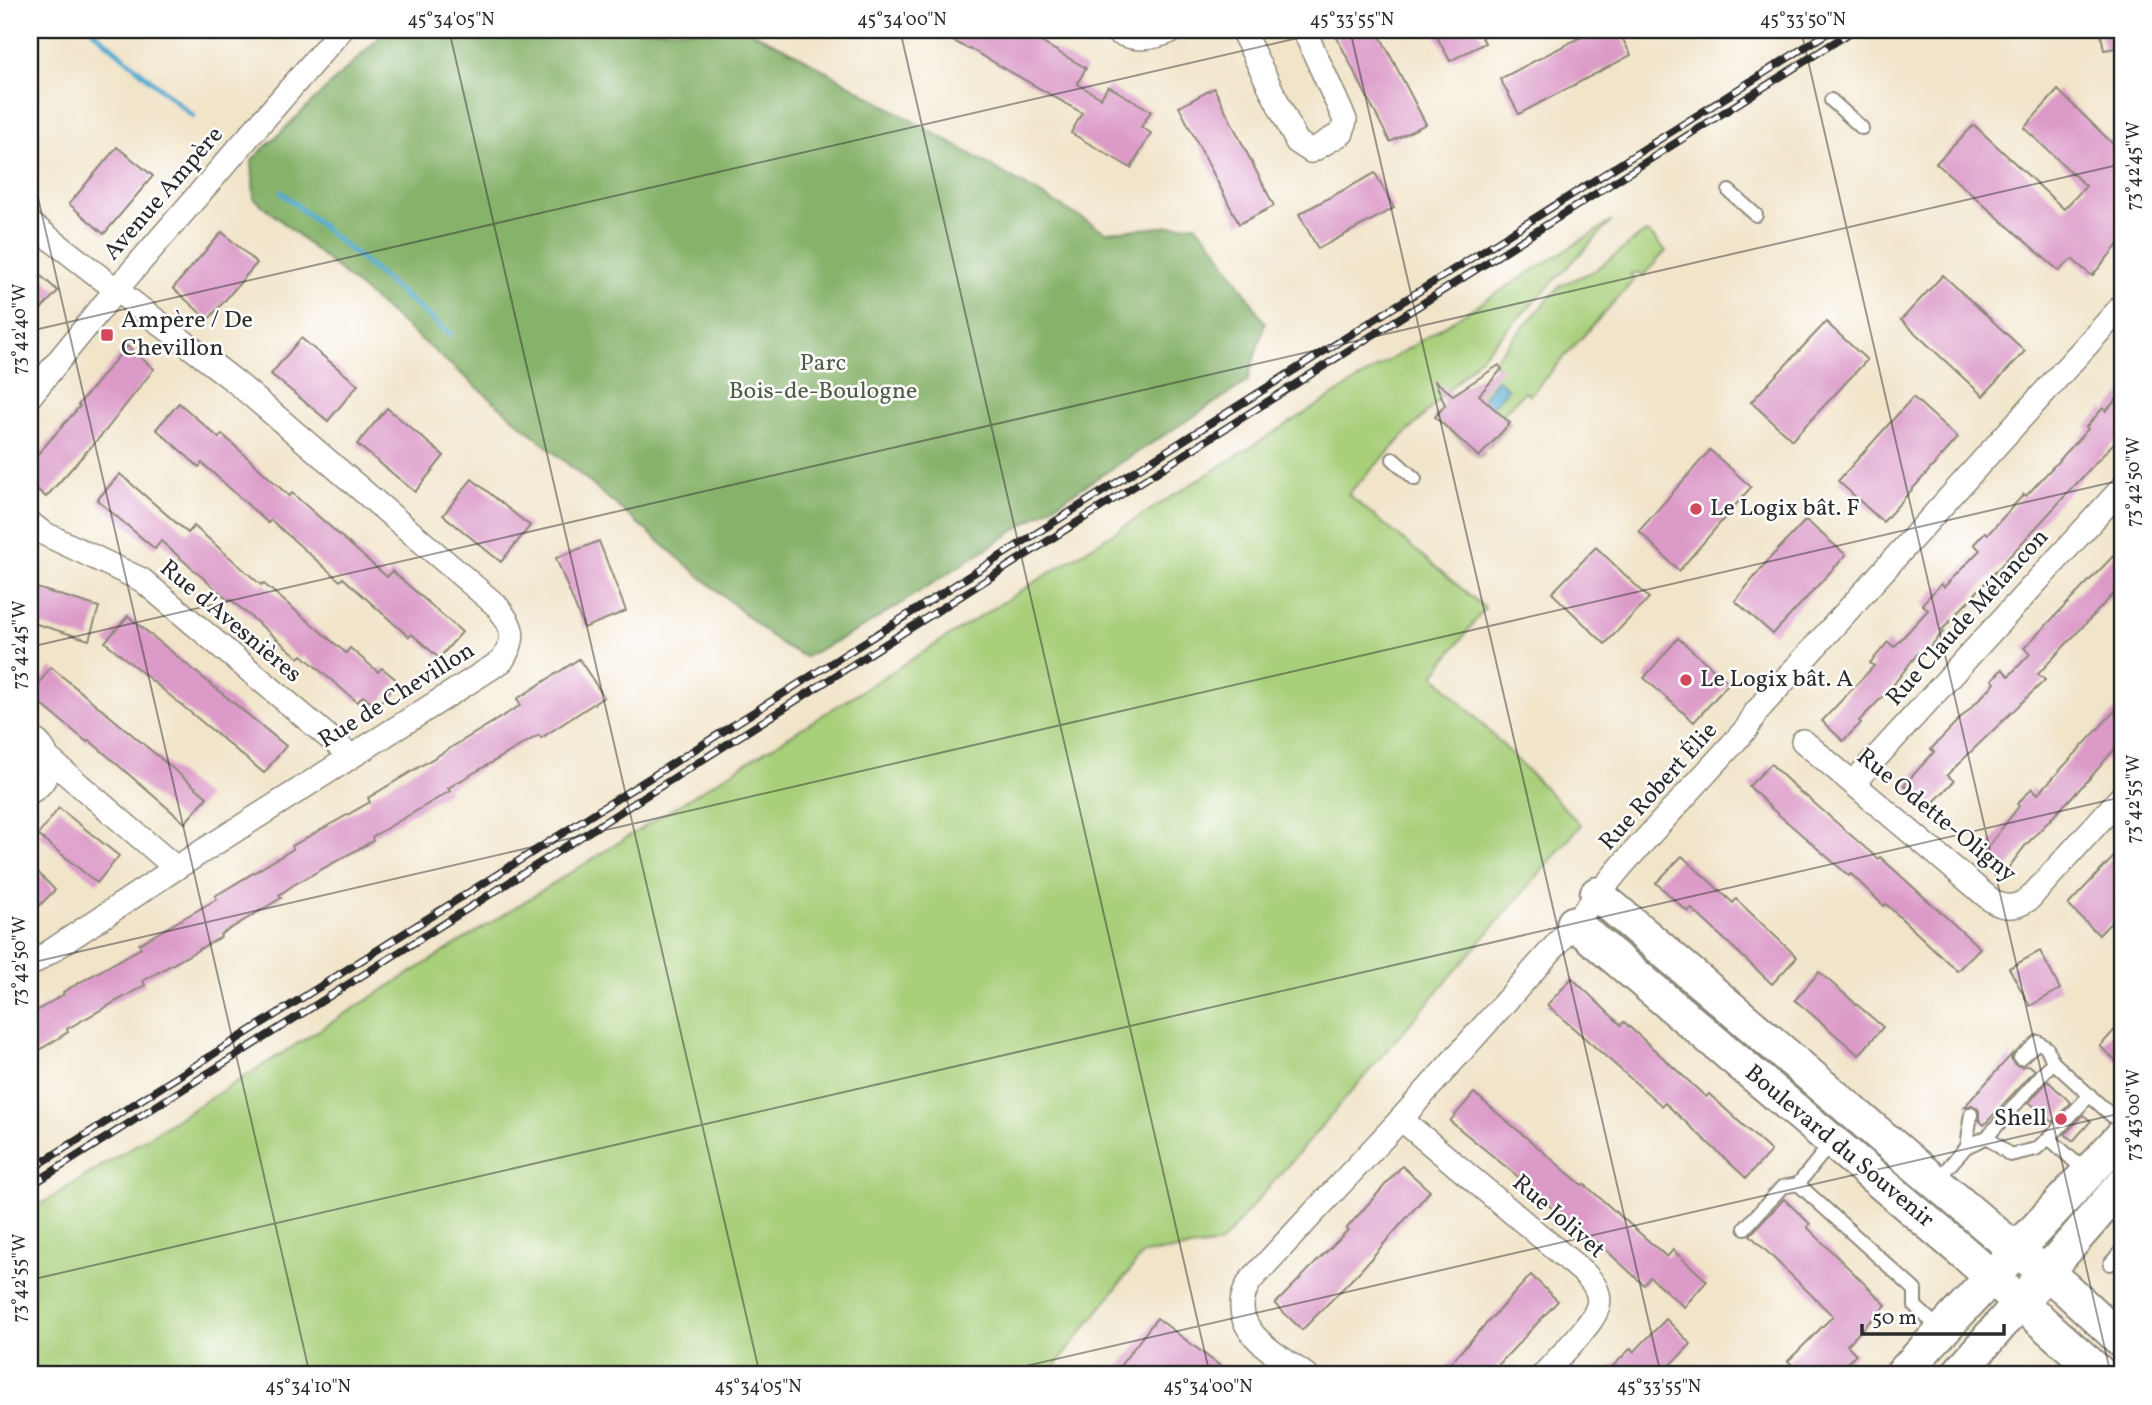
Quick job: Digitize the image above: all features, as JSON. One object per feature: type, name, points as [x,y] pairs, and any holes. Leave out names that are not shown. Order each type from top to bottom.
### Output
[{"type":"street","name":"Avenue Ampère","points":[[30,396],[115,291],[341,30]]},
{"type":"street","points":[[1113,30],[1124,36],[1147,40],[1174,30]]},
{"type":"street","points":[[1242,30],[1297,142],[1311,151],[1342,133],[1345,121],[1304,30]]},
{"type":"street","name":"Rue de Chevillon","points":[[30,223],[246,391],[497,606],[511,625],[512,643],[502,661],[176,868],[30,965]]},
{"type":"street","name":"Rue Robert Élie","points":[[1306,1375],[1253,1335],[1246,1325],[1242,1306],[1244,1292],[1254,1276],[1401,1119],[1597,894],[1747,728],[1761,707],[2122,306]]},
{"type":"street","name":"Rue Claude Mélancon","points":[[1853,783],[2122,488]]},
{"type":"street","name":"Rue d'Avesnières","points":[[30,523],[43,533],[142,580],[351,757]]},
{"type":"street","points":[[30,737],[44,748],[48,758],[46,778],[30,792]]},
{"type":"street","name":"Rue Odette-Oligny","points":[[1803,741],[1991,900],[2005,907],[2016,906],[2029,899],[2122,796]]},
{"type":"street","points":[[48,758],[176,868]]},
{"type":"street","name":"Boulevard du Souvenir","points":[[1597,894],[2122,1340]]},
{"type":"street","name":"Boulevard du Souvenir","points":[[1574,923],[1992,1276],[2102,1375]]},
{"type":"street","name":"Rue Jolivet","points":[[1401,1119],[1595,1285],[1599,1301],[1594,1317],[1543,1375]]},
{"type":"street","points":[[1901,1375],[2122,1136]]},
{"type":"street","points":[[1957,1375],[2045,1272],[2113,1200]]},
{"type":"lane","points":[[1831,100],[1862,128]]},
{"type":"lane","points":[[1729,191],[1756,215]]},
{"type":"lane","points":[[1393,459],[1415,479]]},
{"type":"lane","points":[[2020,1058],[2038,1042],[2047,1048],[2053,1062],[2122,1125]]},
{"type":"lane","points":[[1936,1181],[1966,1147],[1987,1137],[2053,1062]]},
{"type":"lane","points":[[1987,1137],[2011,1155],[2036,1149],[2090,1095]]},
{"type":"lane","points":[[1966,1147],[1971,1114]]},
{"type":"lane","points":[[2049,1138],[2088,1173]]},
{"type":"lane","points":[[1745,1228],[1782,1187],[1798,1184],[1832,1142]]},
{"type":"lane","points":[[1798,1184],[1915,1290],[1915,1306],[1942,1331]]},
{"type":"lane","points":[[2110,1264],[2122,1250]]},
{"type":"green space","name":"Parc Bois-de-Boulogne","points":[[387,30],[747,30],[789,50],[1106,232],[1195,224],[1215,246],[1265,323],[1247,382],[864,627],[805,657],[779,643],[254,198],[252,160]]},
{"type":"green space","points":[[1612,221],[1348,494],[1485,608],[1434,675],[1581,825],[1220,1244],[1143,1254],[1048,1375],[30,1375],[30,1211]]},
{"type":"green space","points":[[1644,233],[1649,233],[1666,251],[1643,276],[1638,272],[1630,274],[1635,279],[1530,395],[1525,391],[1502,415],[1510,423],[1489,447],[1487,445],[1481,449],[1484,453],[1479,457],[1435,417],[1451,394],[1498,367],[1492,362],[1561,285],[1594,271]]},
{"type":"water","points":[[1498,379],[1508,389],[1488,410],[1479,402]]},
{"type":"building","points":[[934,30],[1020,30],[1086,68],[1077,84],[1101,98],[1108,86],[1151,111],[1141,127],[1151,133],[1131,168],[1071,133],[1082,113]]},
{"type":"building","points":[[1333,30],[1377,30],[1426,124],[1390,142]]},
{"type":"building","points":[[1433,30],[1478,30],[1485,43],[1450,61]]},
{"type":"building","points":[[1594,30],[1618,30],[1631,55],[1519,114],[1500,79]]},
{"type":"building","points":[[2100,30],[2122,30],[2122,47],[2104,50]]},
{"type":"building","points":[[1214,88],[1274,206],[1239,224],[1179,107]]},
{"type":"building","points":[[2058,90],[2122,153],[2122,240],[2092,276],[2072,259],[2059,271],[1936,163],[1974,125],[2064,209],[2086,186],[2024,128]]},
{"type":"building","points":[[117,147],[153,176],[104,234],[69,204]]},
{"type":"building","points":[[1375,173],[1394,208],[1318,249],[1299,214]]},
{"type":"building","points":[[222,232],[257,263],[208,320],[173,288]]},
{"type":"building","points":[[30,266],[58,291],[30,321]]},
{"type":"building","points":[[1943,275],[2025,351],[1983,396],[1901,320]]},
{"type":"building","points":[[1826,322],[1867,360],[1792,440],[1751,402]]},
{"type":"building","points":[[301,338],[358,385],[328,421],[271,374]]},
{"type":"building","points":[[127,346],[154,369],[106,430],[46,497],[30,483],[30,463],[80,406],[78,405]]},
{"type":"building","points":[[1499,365],[1502,369],[1479,395],[1510,423],[1479,457],[1435,417],[1445,405],[1435,381],[1453,395]]},
{"type":"building","points":[[2122,393],[2122,434],[1941,631],[1943,632],[1922,656],[1918,653],[1843,741],[1822,721],[1874,666],[1870,663],[1888,642],[1894,647],[1928,610],[1922,604],[1941,584],[1944,587],[1980,550],[1974,544],[1985,532],[1988,534],[2024,494],[2026,496],[2088,429],[2086,427],[2103,408],[2106,411]]},
{"type":"building","points":[[1913,397],[1958,438],[1883,522],[1838,481]]},
{"type":"building","points":[[179,403],[219,438],[222,434],[289,496],[292,493],[387,577],[392,571],[462,632],[439,658],[412,634],[409,637],[343,578],[340,581],[271,520],[268,523],[202,463],[199,467],[156,429]]},
{"type":"building","points":[[387,408],[444,456],[415,492],[357,444]]},
{"type":"building","name":"Le Logix bât. F","points":[[1710,450],[1751,487],[1679,571],[1639,531]]},
{"type":"building","points":[[120,474],[188,533],[194,526],[261,585],[263,583],[346,653],[350,648],[378,672],[382,668],[398,681],[376,707],[363,696],[357,702],[302,655],[299,658],[230,599],[229,601],[161,541],[155,549],[97,500]]},
{"type":"building","points":[[472,479],[530,526],[501,562],[443,515]]},
{"type":"building","points":[[1806,520],[1846,555],[1773,634],[1735,601],[1769,559]]},
{"type":"building","points":[[599,541],[626,611],[584,628],[556,558]]},
{"type":"building","points":[[1596,547],[1649,598],[1605,644],[1552,593]]},
{"type":"building","points":[[2122,547],[2122,585],[2038,674],[2045,680],[1947,775],[1954,781],[1928,808],[1904,785],[1934,752],[1931,749],[1995,683],[1992,680],[2002,669],[2009,676],[2030,654],[2024,648]]},
{"type":"building","points":[[30,586],[99,607],[89,640],[30,622]]},
{"type":"building","points":[[128,616],[286,746],[264,773],[105,642]]},
{"type":"building","name":"Le Logix bât. A","points":[[1678,638],[1729,683],[1694,722],[1644,678]]},
{"type":"building","points":[[579,659],[604,697],[541,738],[539,735],[448,788],[450,791],[372,837],[373,841],[295,884],[279,895],[281,898],[220,935],[221,937],[143,981],[145,985],[67,1029],[68,1032],[30,1056],[30,1015],[64,994],[63,992],[141,948],[139,944],[217,899],[215,896],[293,849],[292,846],[370,802],[368,798],[521,705],[517,699]]},
{"type":"building","points":[[51,667],[207,797],[185,823],[89,740],[87,742],[30,695]]},
{"type":"building","points":[[2122,703],[2122,740],[2091,777],[2025,846],[2003,875],[1980,857],[2019,806],[2017,804],[2032,788],[2038,794]]},
{"type":"building","points":[[1771,764],[1878,859],[1880,857],[1980,948],[1957,971],[1886,904],[1884,906],[1851,874],[1849,876],[1770,807],[1749,786]]},
{"type":"building","points":[[59,808],[119,856],[97,883],[38,835]]},
{"type":"building","points":[[2122,848],[2122,911],[2099,935],[2068,905]]},
{"type":"building","points":[[1682,856],[1733,903],[1736,899],[1797,957],[1772,984],[1691,908],[1688,912],[1656,883]]},
{"type":"building","points":[[30,864],[55,890],[30,915]]},
{"type":"building","points":[[2040,951],[2060,989],[2030,1006],[2009,968]]},
{"type":"building","points":[[1819,972],[1883,1027],[1859,1055],[1795,1000]]},
{"type":"building","points":[[1572,978],[1621,1025],[1624,1022],[1706,1097],[1709,1094],[1771,1151],[1746,1178],[1665,1103],[1662,1106],[1547,1005]]},
{"type":"building","points":[[2122,1022],[2122,1067],[2100,1046]]},
{"type":"building","points":[[2012,1054],[2014,1064],[2021,1067],[2029,1065],[2035,1070],[1984,1125],[1979,1120],[1977,1108],[1972,1105],[1964,1107]]},
{"type":"building","points":[[2048,1081],[2071,1103],[2052,1122],[2029,1102]]},
{"type":"building","points":[[1474,1093],[1667,1257],[1673,1250],[1707,1281],[1684,1307],[1650,1277],[1644,1285],[1596,1241],[1592,1245],[1516,1175],[1450,1121]]},
{"type":"building","points":[[2083,1115],[2091,1121],[2073,1141],[2065,1134]]},
{"type":"building","points":[[1402,1166],[1430,1191],[1361,1270],[1302,1330],[1275,1304],[1348,1230],[1346,1229]]},
{"type":"building","points":[[1784,1199],[1810,1224],[1807,1227],[1886,1305],[1847,1345],[1856,1354],[1835,1375],[1802,1375],[1788,1361],[1833,1316],[1750,1235]]},
{"type":"building","points":[[1531,1275],[1558,1301],[1489,1375],[1439,1375]]},
{"type":"building","points":[[1157,1318],[1232,1375],[1113,1375]]},
{"type":"building","points":[[1666,1319],[1691,1344],[1661,1375],[1604,1375],[1631,1348],[1634,1352]]},
{"type":"waterway","points":[[92,30],[193,116]]},
{"type":"waterway","points":[[281,192],[450,334]]},
{"type":"railway","points":[[30,1170],[1832,30]]},
{"type":"railway","points":[[30,1186],[1854,30]]},
{"type":"place","name":"Ampère / De Chevillon","points":[[107,335]]},
{"type":"place","name":"Le Logix bât. F","points":[[1696,509]]},
{"type":"place","name":"Le Logix bât. A","points":[[1686,680]]},
{"type":"place","name":"Shell","points":[[2061,1119]]}]
